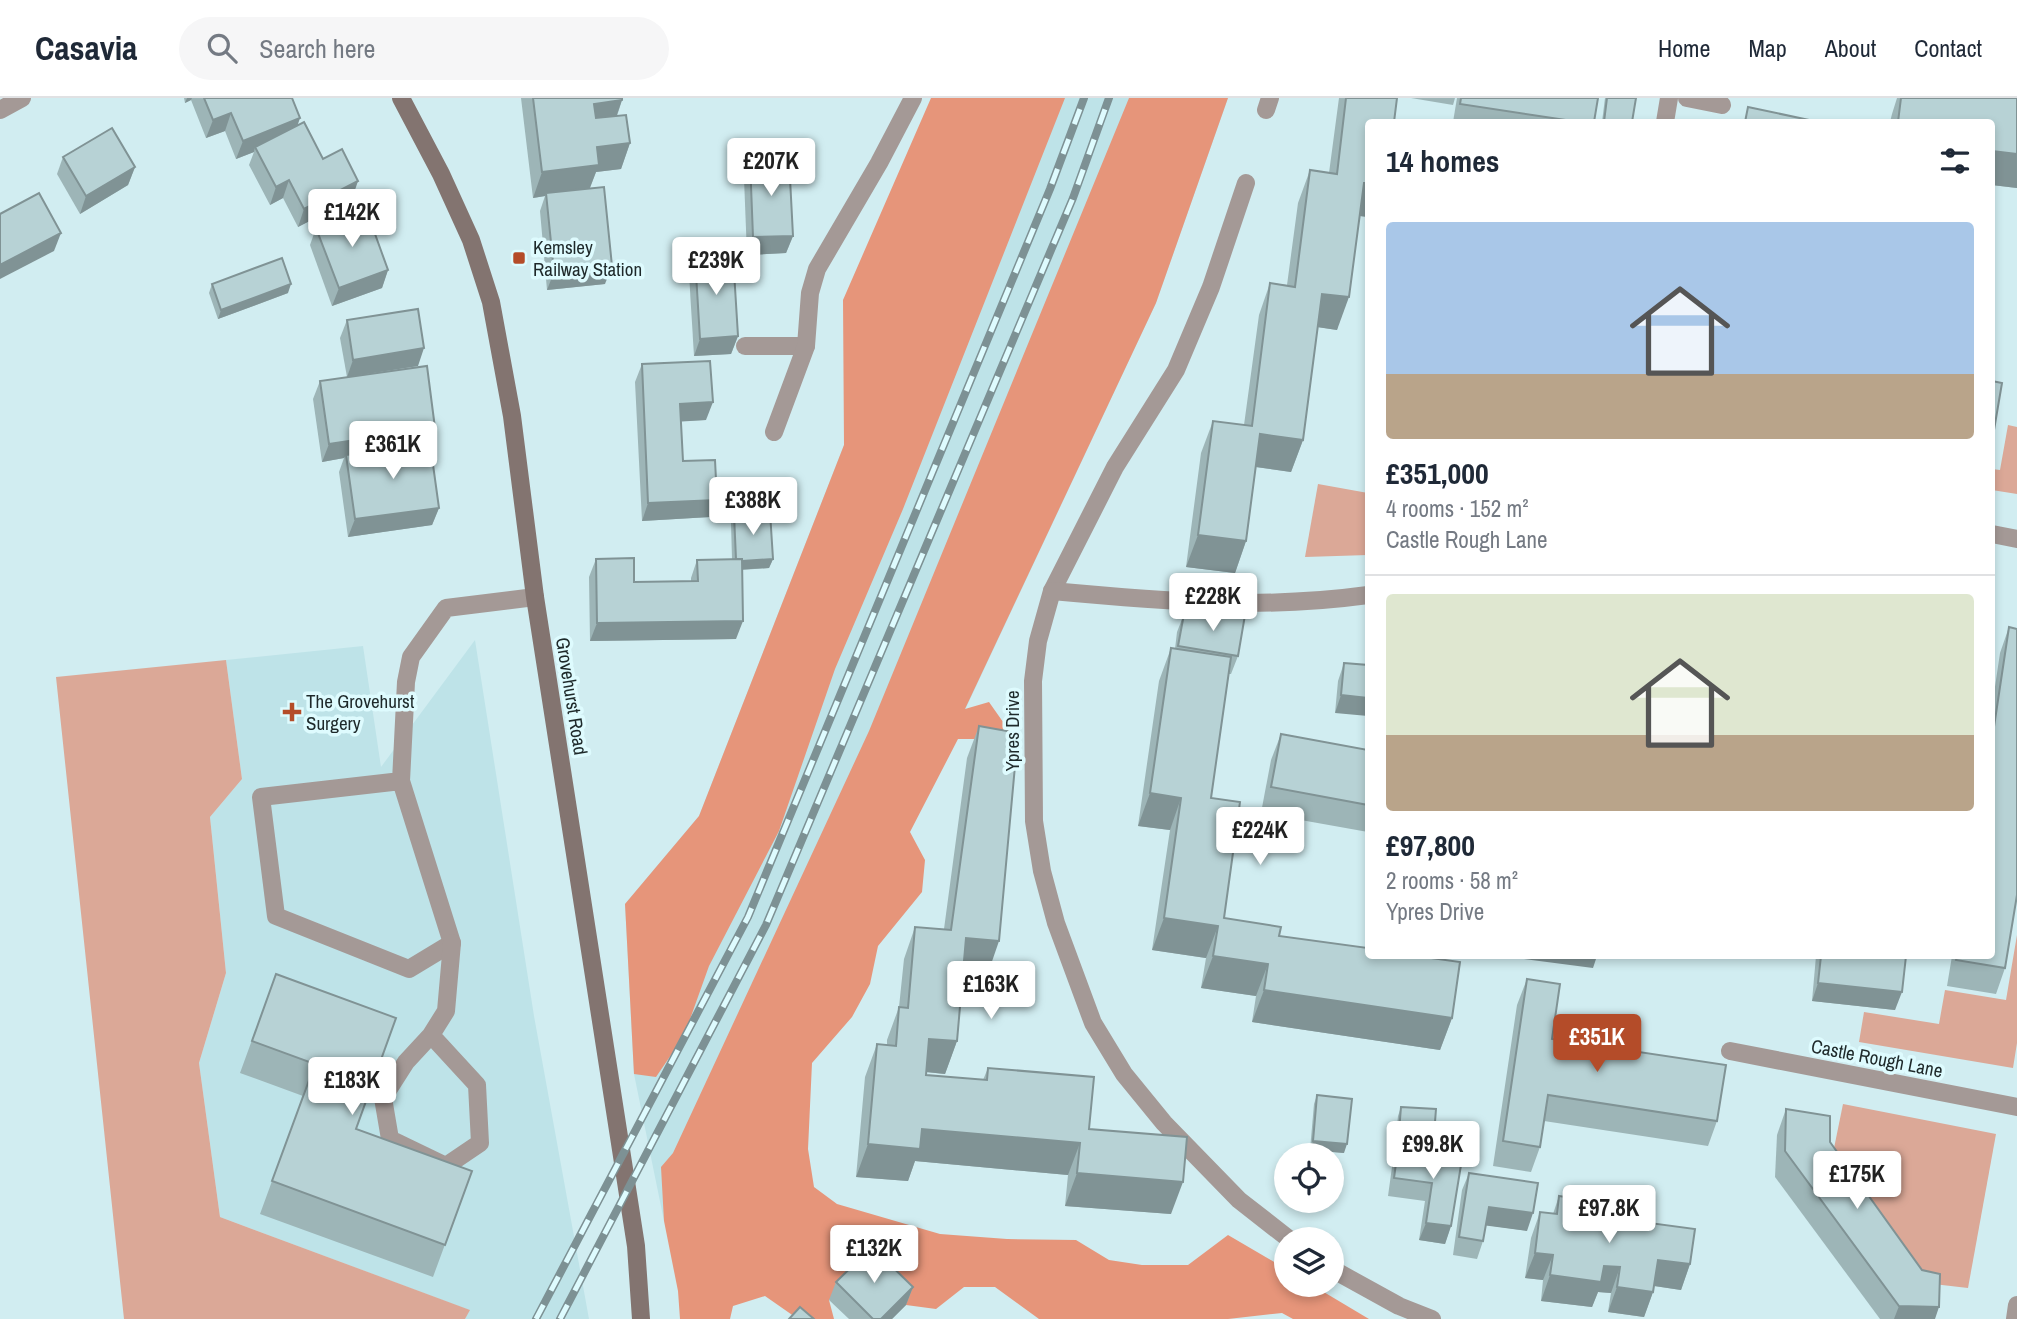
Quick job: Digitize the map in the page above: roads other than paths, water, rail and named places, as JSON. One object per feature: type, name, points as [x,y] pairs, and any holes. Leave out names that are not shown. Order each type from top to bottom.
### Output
[{"type":"street","points":[[0,110],[22,98]]},
{"type":"street","name":"Grovehurst Road","points":[[401,98],[471,240],[491,302],[512,416],[534,597],[636,1246],[641,1319]]},
{"type":"street","points":[[774,432],[806,346],[810,293],[817,269],[879,163],[913,98]]},
{"type":"street","points":[[1666,119],[1669,98]]},
{"type":"street","points":[[1687,98],[1722,105]]},
{"type":"street","name":"Ypres Drive","points":[[1245,183],[1212,287],[1176,370],[1115,467],[1052,591],[1038,641],[1032,681],[1034,821],[1042,871],[1073,973],[1093,1023],[1124,1074],[1164,1123],[1239,1200],[1274,1227]]},
{"type":"street","points":[[745,345],[806,346]]},
{"type":"street","points":[[1995,535],[2017,539]]},
{"type":"street","points":[[1052,591],[1170,602],[1257,604],[1314,602],[1365,595]]},
{"type":"street","points":[[431,1034],[477,1085],[480,1143],[446,1166],[390,1139],[383,1098],[406,1062],[431,1034],[446,1011],[452,943],[401,781],[406,682],[411,657],[446,608],[534,597]]},
{"type":"street","points":[[401,781],[261,797],[276,916],[409,968],[452,943]]},
{"type":"street","name":"Castle Rough Lane","points":[[1730,1051],[2017,1107]]},
{"type":"street","points":[[1344,1276],[1399,1306],[1432,1319]]},
{"type":"street","points":[[2015,1319],[2017,1305]]},
{"type":"railway","points":[[536,1319],[748,917],[1050,189],[1084,98]]},
{"type":"railway","points":[[560,1319],[766,925],[1073,198],[1109,98]]},
{"type":"place","name":"Kemsley Railway Station","points":[[519,258]]},
{"type":"place","name":"The Grovehurst Surgery","points":[[292,712]]}]
